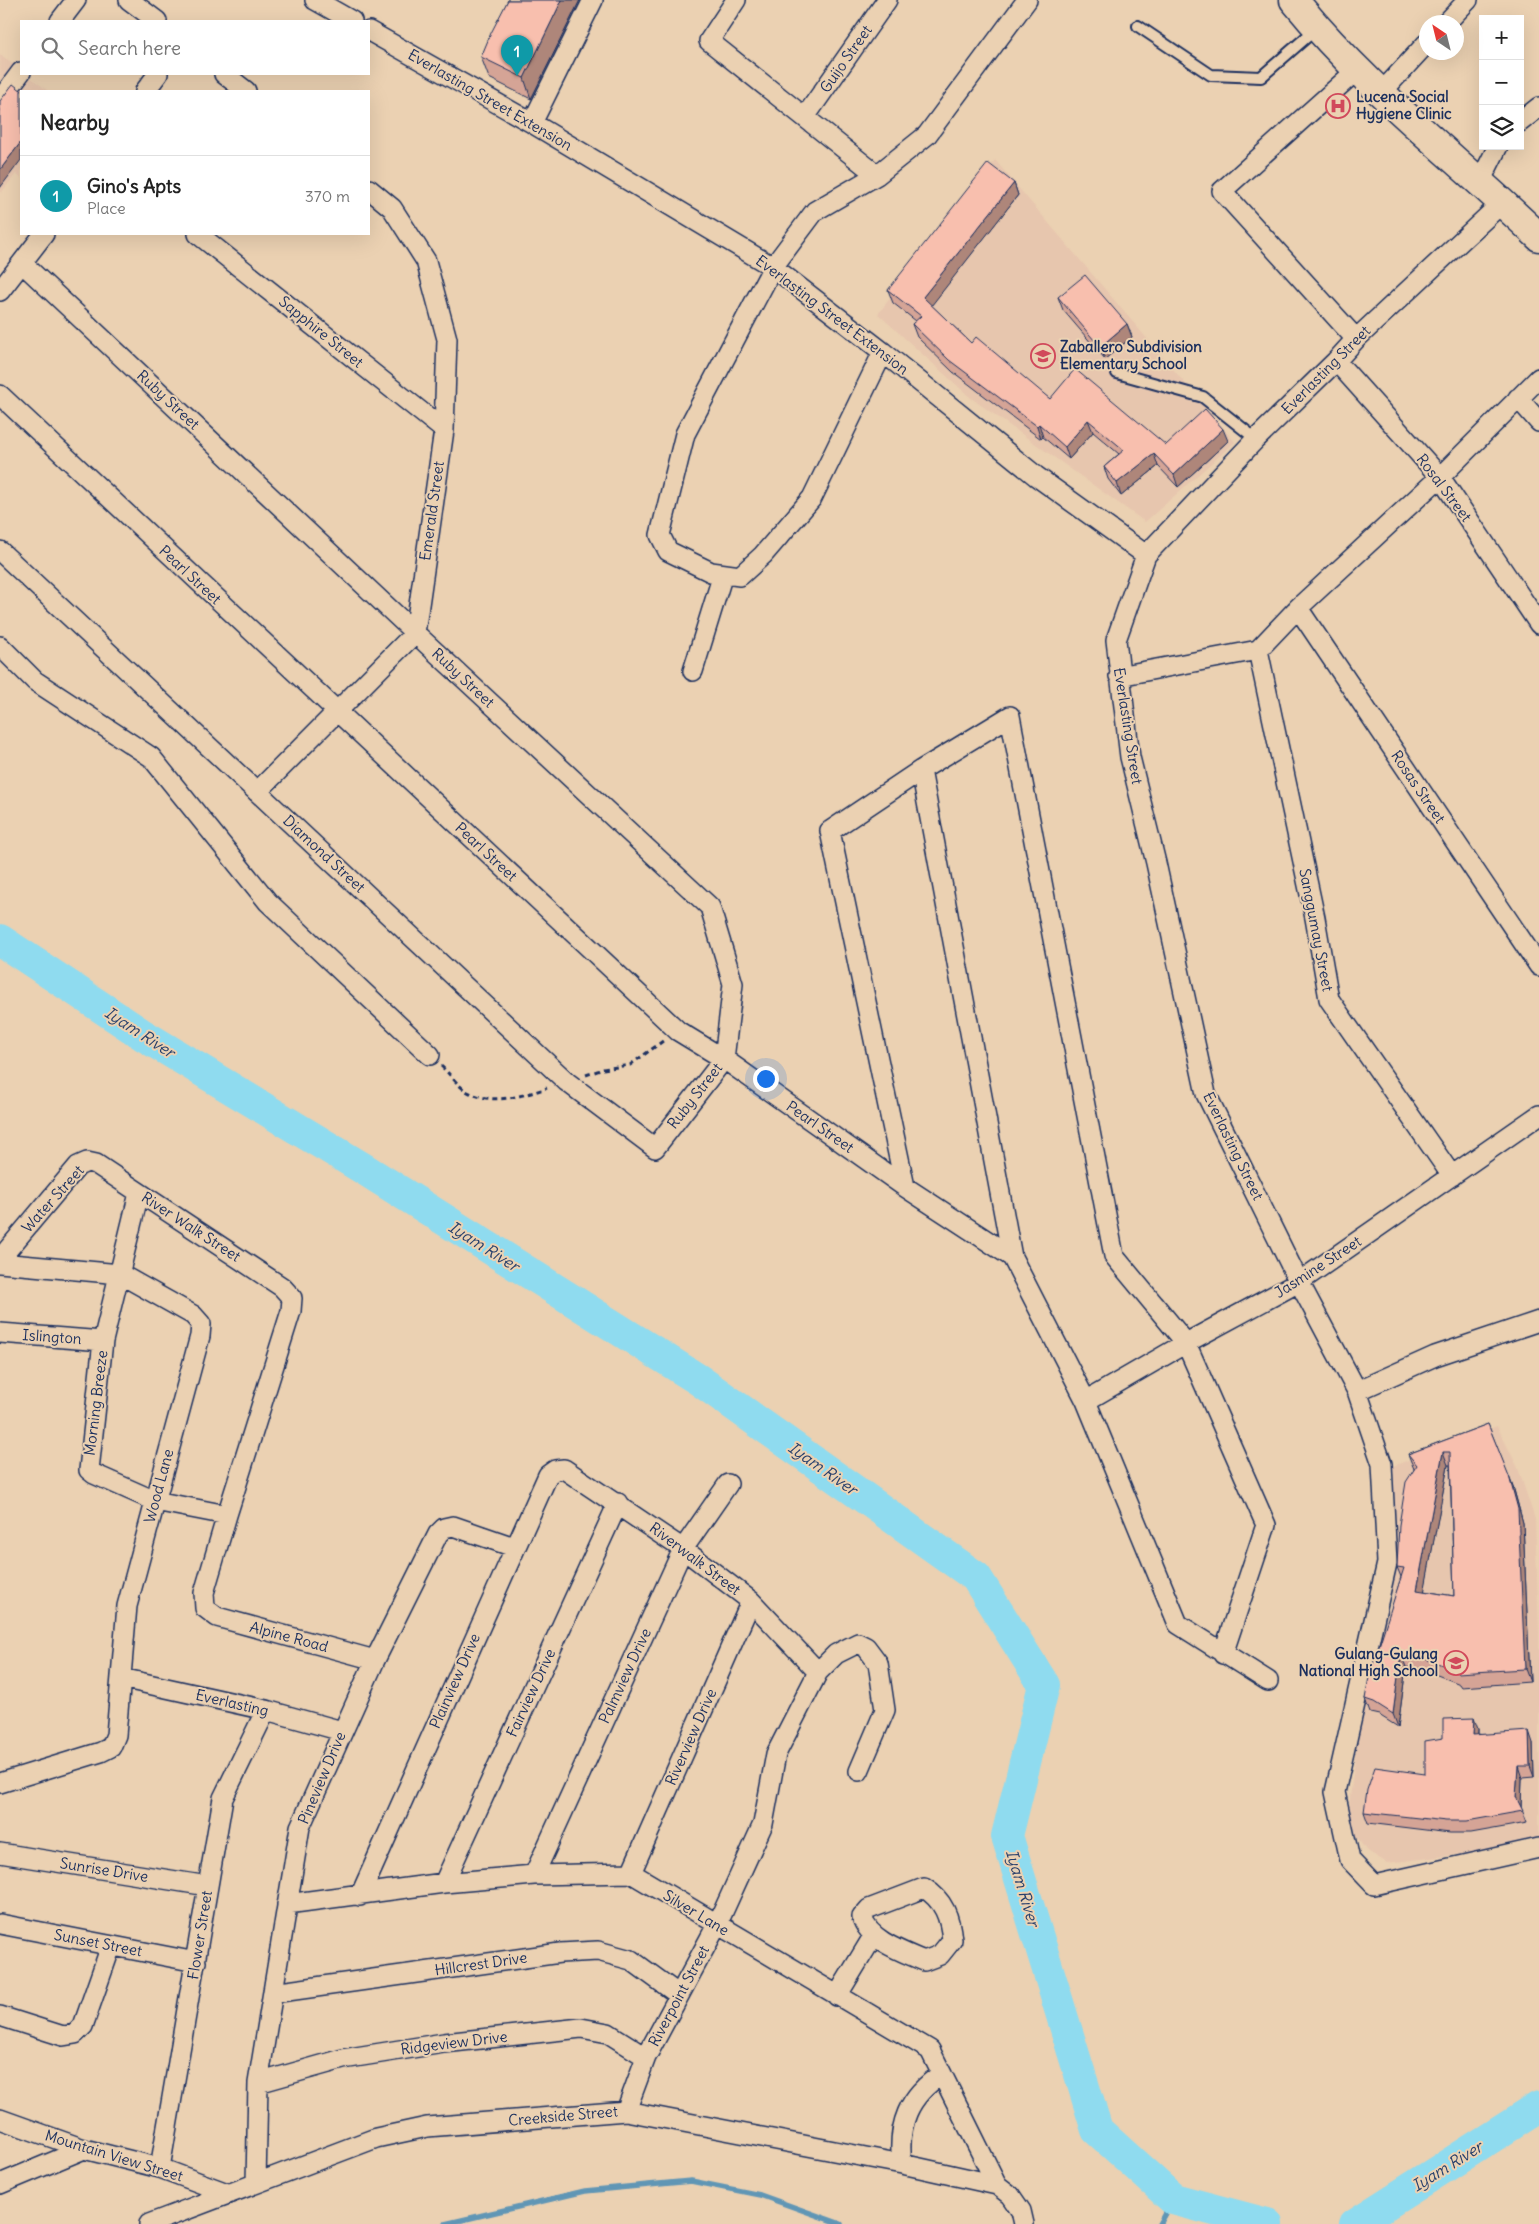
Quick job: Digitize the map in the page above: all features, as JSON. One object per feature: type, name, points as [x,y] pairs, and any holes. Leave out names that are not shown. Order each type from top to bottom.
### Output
[{"type":"street","points":[[61,20],[76,0]]},
{"type":"street","points":[[129,0],[156,20]]},
{"type":"street","points":[[315,0],[350,20]]},
{"type":"street","points":[[532,123],[593,0]]},
{"type":"street","points":[[736,0],[709,41],[877,175]]},
{"type":"street","name":"Guijo Street","points":[[805,117],[887,0]]},
{"type":"street","points":[[883,352],[812,498],[763,555],[740,576],[711,572],[668,551],[660,535],[685,434],[773,267],[815,211],[877,175],[927,136],[1026,0]]},
{"type":"street","points":[[1294,0],[1317,28],[1380,94],[1503,202],[1539,237]]},
{"type":"street","points":[[1454,15],[1468,0]]},
{"type":"street","name":"Everlasting Street Extension","points":[[370,32],[532,123],[773,267],[883,352],[1036,476],[1146,555]]},
{"type":"street","points":[[1380,94],[1419,52]]},
{"type":"street","points":[[1356,339],[1222,191],[1357,70]]},
{"type":"street","points":[[0,100],[20,73]]},
{"type":"street","points":[[146,90],[157,75]]},
{"type":"street","points":[[225,75],[245,90]]},
{"type":"street","points":[[1524,119],[1539,107]]},
{"type":"street","points":[[1480,182],[1496,150]]},
{"type":"street","name":"Emerald Street","points":[[370,190],[392,208],[426,261],[447,339],[444,430],[415,633]]},
{"type":"street","name":"Everlasting Street","points":[[1503,202],[1356,339],[1146,555],[1116,640],[1130,757],[1156,863],[1206,1094],[1299,1282],[1357,1391],[1382,1464],[1387,1563],[1335,1792],[1350,1860],[1374,1885],[1539,1848]]},
{"type":"street","points":[[0,291],[43,235]]},
{"type":"street","name":"Sapphire Street","points":[[199,235],[444,430]]},
{"type":"street","name":"Ruby Street","points":[[22,263],[415,633],[710,907],[733,984],[724,1059],[656,1148]]},
{"type":"street","name":"Rosal Street","points":[[1336,361],[1440,477],[1539,624]]},
{"type":"street","points":[[1119,676],[1258,650],[1298,608],[1440,477],[1539,378]]},
{"type":"street","name":"Pearl Street","points":[[0,395],[678,1031],[724,1059],[905,1187],[1012,1257]]},
{"type":"street","points":[[1518,398],[1539,422]]},
{"type":"street","name":"Diamond Street","points":[[0,551],[567,1082],[656,1148]]},
{"type":"street","points":[[693,671],[723,574]]},
{"type":"street","name":"Rosas Street","points":[[1298,608],[1539,966]]},
{"type":"street","points":[[257,792],[415,633]]},
{"type":"street","points":[[0,646],[35,681],[151,757],[268,902],[430,1056]]},
{"type":"street","name":"Sanggumay Street","points":[[1258,650],[1315,918],[1329,999],[1452,1176]]},
{"type":"street","points":[[905,1187],[830,831],[921,770],[1010,716],[1114,1256],[1186,1342],[1266,1525],[1223,1654]]},
{"type":"street","points":[[921,770],[1012,1257],[1086,1401],[1178,1624],[1268,1681]]},
{"type":"street","name":"Jasmine Street","points":[[1086,1401],[1186,1342],[1299,1282],[1539,1115]]},
{"type":"street","name":"River Walk Street","points":[[87,1162],[96,1164],[282,1287],[292,1298],[291,1311],[227,1515]]},
{"type":"street","name":"Water Street","points":[[0,1261],[78,1166],[87,1162]]},
{"type":"street","name":"Morning Breeze","points":[[139,1193],[103,1341],[88,1470],[155,1501],[227,1515]]},
{"type":"street","name":"Wood Lane","points":[[0,1261],[120,1274],[193,1314],[201,1324],[200,1336],[127,1606],[116,1735],[111,1747],[102,1752],[0,1783]]},
{"type":"street","points":[[1357,1391],[1435,1356],[1539,1321]]},
{"type":"street","name":"Islington","points":[[0,1333],[103,1341]]},
{"type":"street","name":"Riverwalk Street","points":[[555,1470],[564,1469],[618,1503],[683,1549],[751,1601],[818,1672]]},
{"type":"street","name":"Plainview Drive","points":[[360,1896],[514,1547],[548,1475],[555,1470]]},
{"type":"street","name":"Palmview Drive","points":[[534,1875],[683,1549],[728,1484]]},
{"type":"street","name":"Fairview Drive","points":[[444,1883],[618,1503]]},
{"type":"street","name":"Alpine Road","points":[[227,1515],[204,1593],[205,1608],[216,1617],[376,1660]]},
{"type":"street","name":"Pineview Drive","points":[[256,2183],[258,2083],[300,1827],[342,1731],[438,1534],[444,1528],[453,1526],[514,1547]]},
{"type":"street","name":"Riverview Drive","points":[[631,1874],[751,1601]]},
{"type":"street","name":"Riverpoint Street","points":[[626,2111],[646,2057],[717,1925],[763,1824],[776,1754],[818,1672],[836,1654],[858,1643],[866,1647],[878,1663],[885,1710],[858,1771]]},
{"type":"street","name":"Everlasting","points":[[121,1678],[266,1710],[342,1731]]},
{"type":"street","name":"Flower Street","points":[[160,2168],[223,1798],[266,1710]]},
{"type":"street","name":"Sunrise Drive","points":[[0,1853],[208,1886]]},
{"type":"street","points":[[288,1904],[360,1896],[444,1883],[534,1875],[631,1874]]},
{"type":"street","name":"Silver Lane","points":[[631,1874],[930,2050],[996,2185]]},
{"type":"street","points":[[924,1888],[934,1894],[950,1920],[952,1940],[940,1954],[924,1961],[874,1935],[864,1925],[862,1917],[869,1909],[924,1888]]},
{"type":"street","name":"Sunset Street","points":[[0,1924],[196,1962]]},
{"type":"street","points":[[837,1996],[874,1935]]},
{"type":"street","points":[[0,2016],[63,2036],[75,2034],[83,2026],[111,1946]]},
{"type":"street","name":"Hillcrest Drive","points":[[273,1992],[560,1953],[598,1951],[632,1960],[679,1995]]},
{"type":"street","name":"Ridgeview Drive","points":[[258,2083],[343,2059],[444,2043],[581,2028],[608,2033],[646,2057]]},
{"type":"street","points":[[902,2164],[900,2141],[904,2116],[923,2088],[942,2074]]},
{"type":"street","name":"Creekside Street","points":[[149,2224],[376,2138],[427,2127],[626,2111],[902,2164],[996,2185],[1010,2195],[1021,2211],[1024,2224]]},
{"type":"street","name":"Mountain View Street","points":[[0,2119],[84,2149],[160,2168],[227,2194]]},
{"type":"street","points":[[0,2184],[84,2149]]},
{"type":"lane","points":[[1138,26],[1211,75],[1261,77],[1317,28]]},
{"type":"lane","points":[[1117,373],[1203,397],[1256,440]]},
{"type":"path","points":[[430,1056],[469,1093],[495,1100],[520,1096],[603,1069],[630,1065],[678,1031]]},
{"type":"shaded area","points":[[0,54],[20,69],[20,75],[27,75],[47,90],[20,90],[20,177],[16,174],[1,193]]},
{"type":"shaded area","name":"Zaballero Subdivision Elementary School","points":[[995,160],[1235,442],[1145,522],[971,398],[878,314]]},
{"type":"shaded area","name":"Gulang-Gulang National High School","points":[[1497,1426],[1518,1468],[1535,1519],[1539,1632],[1539,1837],[1497,1850],[1387,1863],[1366,1850],[1353,1832],[1349,1806],[1363,1693],[1392,1599],[1393,1466]]},
{"type":"building","points":[[508,0],[562,0],[524,78],[481,57]]},
{"type":"building","points":[[13,84],[21,90],[20,143],[0,170],[0,101]]},
{"type":"building","points":[[988,163],[1014,183],[923,297],[971,343],[976,337],[1050,399],[1075,369],[1166,445],[1205,409],[1223,429],[1174,475],[1154,454],[1117,483],[1104,467],[1124,450],[1088,420],[1065,447],[1039,424],[1037,426],[949,360],[912,324],[921,316],[888,290]]},
{"type":"building","points":[[1085,275],[1127,324],[1100,347],[1058,297]]},
{"type":"building","points":[[1488,1424],[1509,1476],[1518,1509],[1525,1669],[1457,1673],[1457,1670],[1417,1656],[1401,1654],[1393,1714],[1374,1702],[1365,1699],[1369,1677],[1404,1568],[1397,1567],[1399,1525],[1406,1482],[1417,1465],[1408,1454]],"holes":[[[1443,1452],[1450,1452],[1454,1596],[1417,1590]]]},
{"type":"building","points":[[1474,1718],[1473,1735],[1529,1731],[1530,1766],[1518,1766],[1516,1797],[1523,1811],[1467,1821],[1446,1821],[1364,1812],[1367,1790],[1375,1767],[1425,1774],[1425,1741],[1443,1738],[1443,1719]]},
{"type":"waterway","name":"Iyam River","points":[[0,940],[143,1035],[364,1169],[699,1380],[976,1577],[1044,1685],[1007,1836],[1097,2130],[1173,2199],[1267,2224]]},
{"type":"waterway","name":"Iyam River","points":[[1355,2224],[1539,2107]]},
{"type":"waterway","points":[[445,2224],[585,2191],[691,2181],[760,2195],[841,2224]]},
{"type":"waterway","points":[[1159,2224],[1173,2199]]},
{"type":"place","name":"Gino's Apts","points":[[517,76]]},
{"type":"place","name":"Lucena Social Hygiene Clinic","points":[[1338,106]]},
{"type":"place","name":"Zaballero Subdivision Elementary School","points":[[1043,356]]},
{"type":"place","name":"Gulang-Gulang National High School","points":[[1456,1663]]}]
